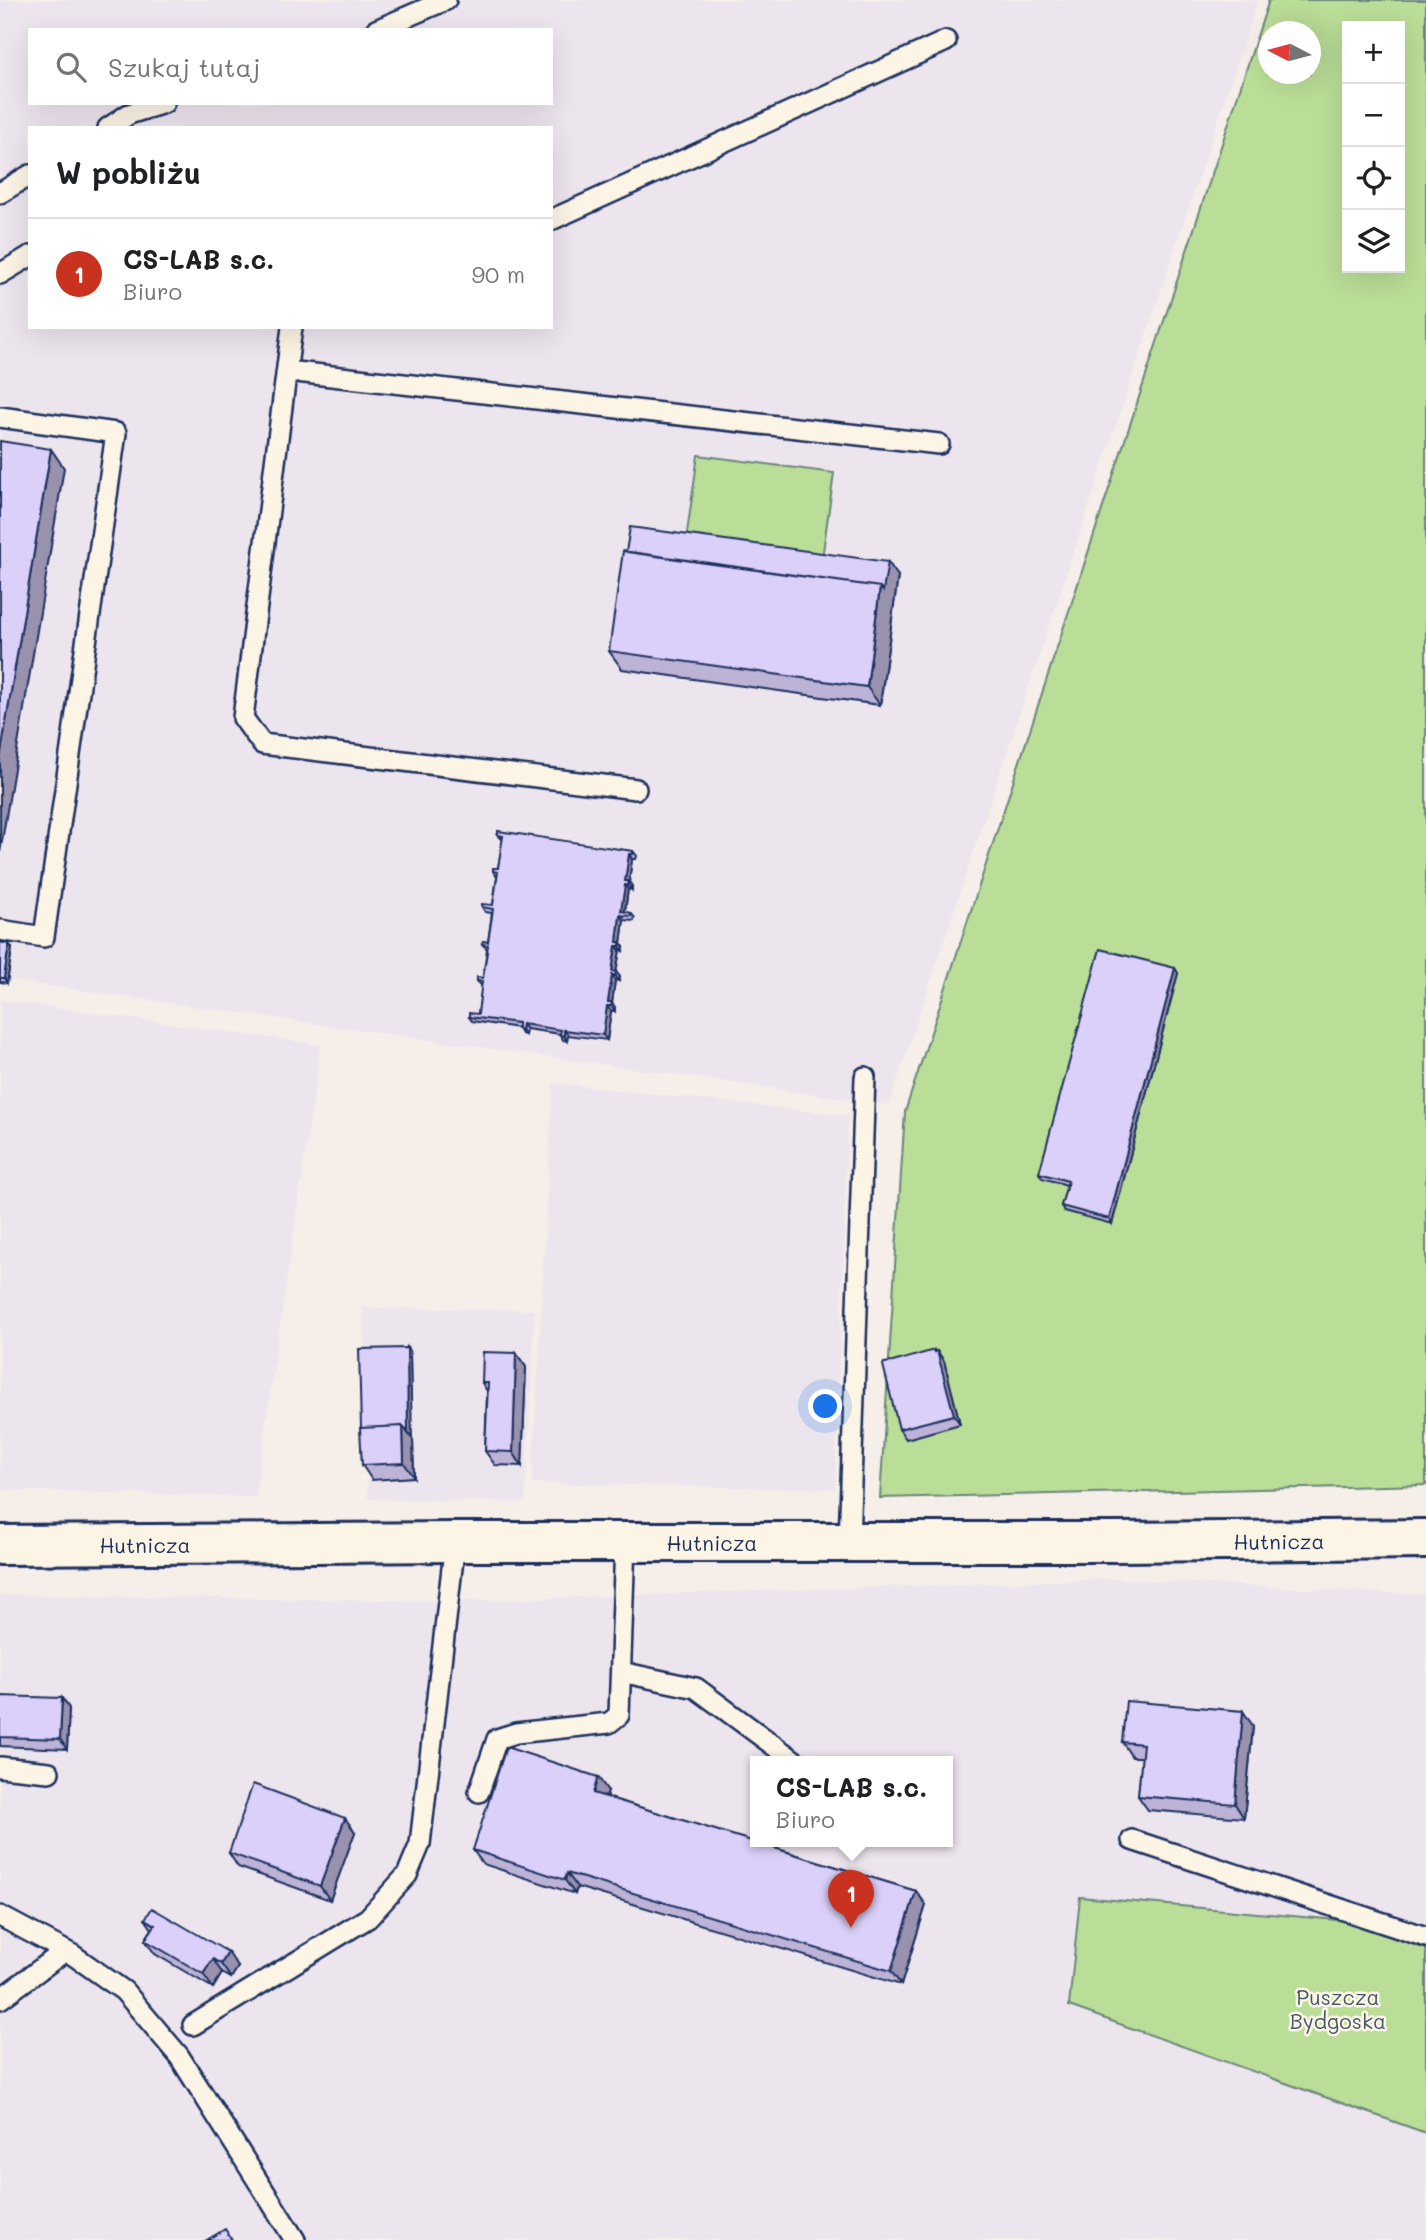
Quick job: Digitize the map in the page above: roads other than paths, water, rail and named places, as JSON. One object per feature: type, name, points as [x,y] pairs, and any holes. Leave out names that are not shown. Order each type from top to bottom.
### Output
[{"type":"street","name":"Hutnicza","points":[[0,1545],[1426,1539]]},
{"type":"lane","points":[[381,28],[446,0]]},
{"type":"lane","points":[[553,219],[946,41]]},
{"type":"lane","points":[[110,126],[129,114],[158,105]]},
{"type":"lane","points":[[0,193],[28,176]]},
{"type":"lane","points":[[0,274],[28,257]]},
{"type":"lane","points":[[292,329],[243,718],[262,744],[636,789]]},
{"type":"lane","points":[[287,371],[939,444]]},
{"type":"lane","points":[[0,417],[116,433],[44,937],[0,930]]},
{"type":"lane","points":[[849,1542],[865,1077]]},
{"type":"lane","points":[[193,2025],[368,1918],[407,1875],[420,1844],[455,1542]]},
{"type":"lane","points":[[479,1791],[497,1739],[516,1733],[609,1723],[619,1715],[625,1542]]},
{"type":"lane","points":[[621,1672],[696,1688],[788,1756]]},
{"type":"lane","points":[[0,1767],[49,1772]]},
{"type":"lane","points":[[1132,1840],[1426,1937]]},
{"type":"lane","points":[[0,1916],[65,1951],[124,1991],[179,2056],[295,2240]]},
{"type":"lane","points":[[0,1999],[65,1951]]},
{"type":"place","name":"CS-LAB s.c.","points":[[851,1928]]},
{"type":"park label","name":"Puszcza Bydgoska","points":[[1338,2008]]}]
